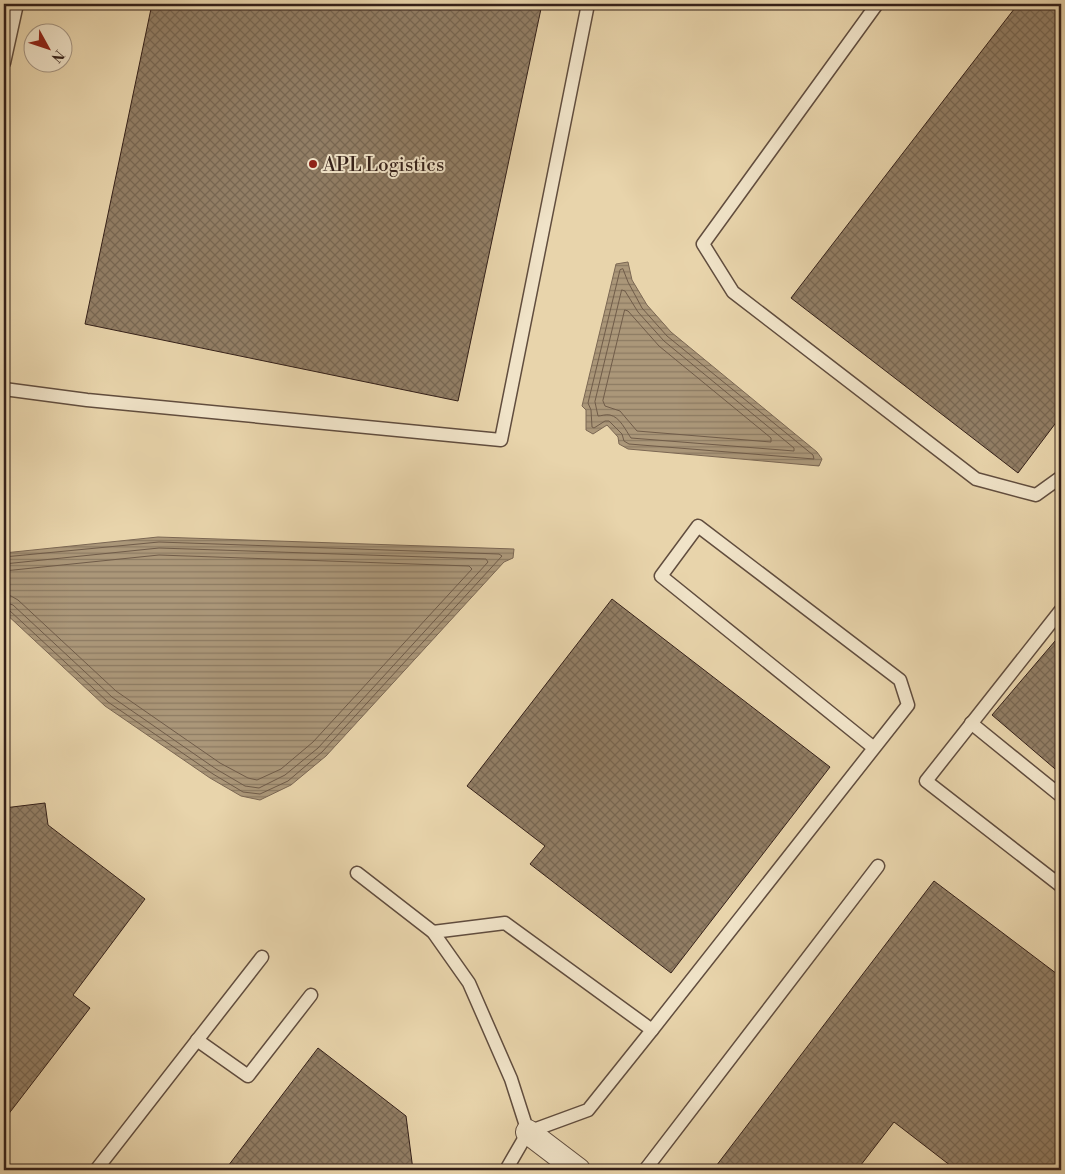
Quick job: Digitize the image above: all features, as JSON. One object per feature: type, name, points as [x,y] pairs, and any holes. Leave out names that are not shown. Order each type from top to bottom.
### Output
[{"type":"street","points":[[528,1132],[578,1170]]},
{"type":"lane","points":[[4,63],[17,4]]},
{"type":"lane","points":[[4,389],[87,400],[501,440],[588,4]]},
{"type":"lane","points":[[877,4],[703,244],[733,292],[976,479],[1036,495],[1061,477]]},
{"type":"lane","points":[[506,1170],[528,1132],[588,1110],[908,705],[900,680],[698,526],[661,576],[874,748]]},
{"type":"lane","points":[[1061,610],[926,781],[1061,886]]},
{"type":"lane","points":[[971,723],[1061,796]]},
{"type":"lane","points":[[645,1170],[878,866]]},
{"type":"lane","points":[[357,873],[433,932],[469,983],[511,1079],[528,1132]]},
{"type":"lane","points":[[433,932],[504,923],[652,1030]]},
{"type":"lane","points":[[96,1170],[262,957]]},
{"type":"lane","points":[[197,1040],[248,1076],[311,995]]},
{"type":"water","points":[[628,262],[632,280],[647,305],[671,332],[817,452],[822,459],[819,466],[628,449],[619,444],[618,437],[607,425],[593,434],[586,430],[586,410],[582,406],[616,264]]},
{"type":"water","points":[[158,537],[514,549],[513,558],[504,562],[326,756],[291,785],[260,800],[241,796],[210,778],[105,706],[4,612],[4,553]]},
{"type":"building","name":"APL Logistics","points":[[152,4],[542,4],[458,401],[85,324]]},
{"type":"building","points":[[1018,4],[1061,4],[1061,416],[1018,473],[791,298]]},
{"type":"building","points":[[612,599],[830,767],[671,973],[530,864],[545,846],[467,786]]},
{"type":"building","points":[[1061,634],[1061,774],[992,715]]},
{"type":"building","points":[[45,803],[48,825],[145,899],[73,995],[90,1008],[4,1120],[4,808]]},
{"type":"building","points":[[934,881],[1061,977],[1061,1170],[948,1170],[951,1166],[894,1122],[857,1170],[713,1170]]},
{"type":"building","points":[[318,1048],[406,1116],[413,1170],[225,1170]]},
{"type":"place","name":"APL Logistics","points":[[313,164]]}]
